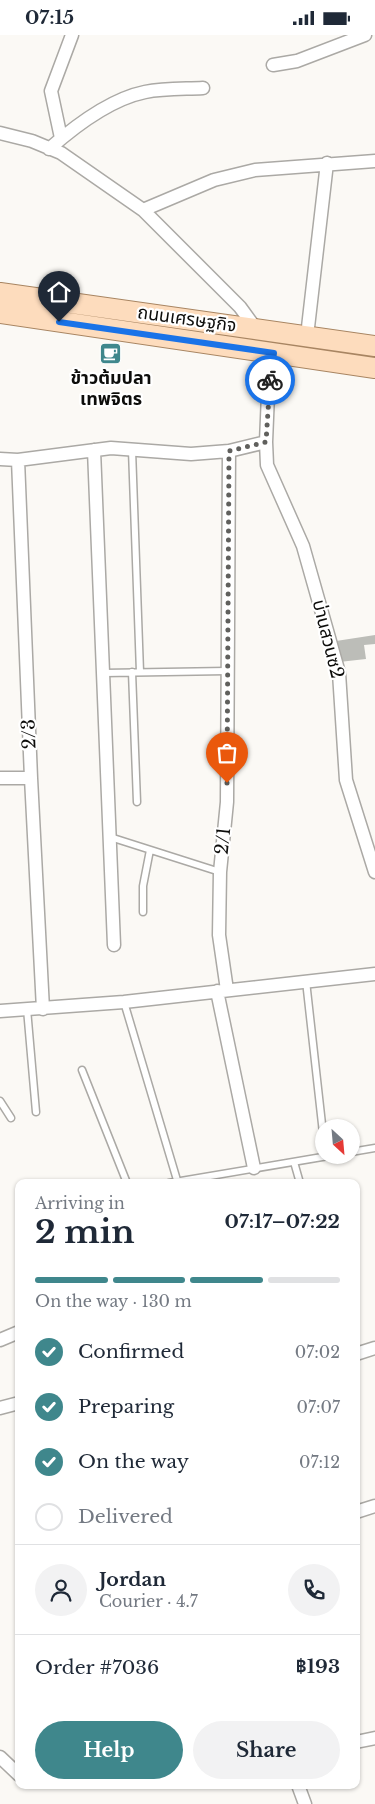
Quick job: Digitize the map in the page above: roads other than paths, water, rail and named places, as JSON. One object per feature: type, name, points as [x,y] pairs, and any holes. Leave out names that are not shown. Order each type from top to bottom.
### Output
[{"type":"main road","name":"ถนนเศรษฐกิจ","points":[[0,293],[375,346]]},
{"type":"main road","name":"ถนนเศรษฐกิจ","points":[[0,313],[375,368]]},
{"type":"street","points":[[61,138],[51,91],[72,35]]},
{"type":"street","points":[[274,65],[297,61],[365,35]]},
{"type":"street","points":[[49,149],[61,138],[112,104],[143,92],[203,88]]},
{"type":"street","points":[[0,133],[60,153],[143,210],[240,307],[256,329]]},
{"type":"street","points":[[143,210],[214,180],[255,170],[327,163],[375,161]]},
{"type":"street","points":[[307,336],[327,163]]},
{"type":"street","name":"บ่านสวนซ2","points":[[274,353],[268,394],[267,465],[303,546],[339,673],[346,780],[356,817],[375,871]]},
{"type":"street","points":[[0,459],[18,460],[94,450],[132,449],[191,454],[229,451],[266,442]]},
{"type":"street","points":[[94,450],[114,945]]},
{"type":"street","name":"2/1","points":[[229,451],[227,802],[220,872],[219,935],[222,991],[254,1168]]},
{"type":"street","name":"2/3","points":[[18,460],[43,1009]]},
{"type":"street","points":[[0,778],[31,778]]},
{"type":"street","points":[[0,1011],[124,1002],[375,974]]},
{"type":"street","points":[[0,1340],[15,1334]]},
{"type":"street","points":[[360,1352],[375,1348]]},
{"type":"street","points":[[0,1408],[15,1404]]},
{"type":"street","points":[[360,1511],[375,1506]]},
{"type":"street","points":[[360,1741],[375,1738]]},
{"type":"street","points":[[0,1757],[15,1771]]},
{"type":"street","points":[[299,1789],[305,1804]]},
{"type":"lane","points":[[132,449],[140,672]]},
{"type":"lane","points":[[104,673],[227,671]]},
{"type":"lane","points":[[132,672],[138,802]]},
{"type":"lane","points":[[110,837],[220,872]]},
{"type":"lane","points":[[143,912],[143,886],[150,851]]},
{"type":"lane","points":[[306,981],[321,1119]]},
{"type":"lane","points":[[124,1002],[178,1179]]},
{"type":"lane","points":[[27,1009],[36,1112]]},
{"type":"lane","points":[[82,1070],[124,1179]]},
{"type":"lane","points":[[0,1101],[10,1118]]},
{"type":"lane","points":[[360,1150],[375,1148]]},
{"type":"lane","points":[[184,1179],[315,1158]]},
{"type":"lane","points":[[294,1161],[299,1179]]},
{"type":"place","name":"ข้าวต้มปลา เทพจิตร","points":[[111,353]]}]
